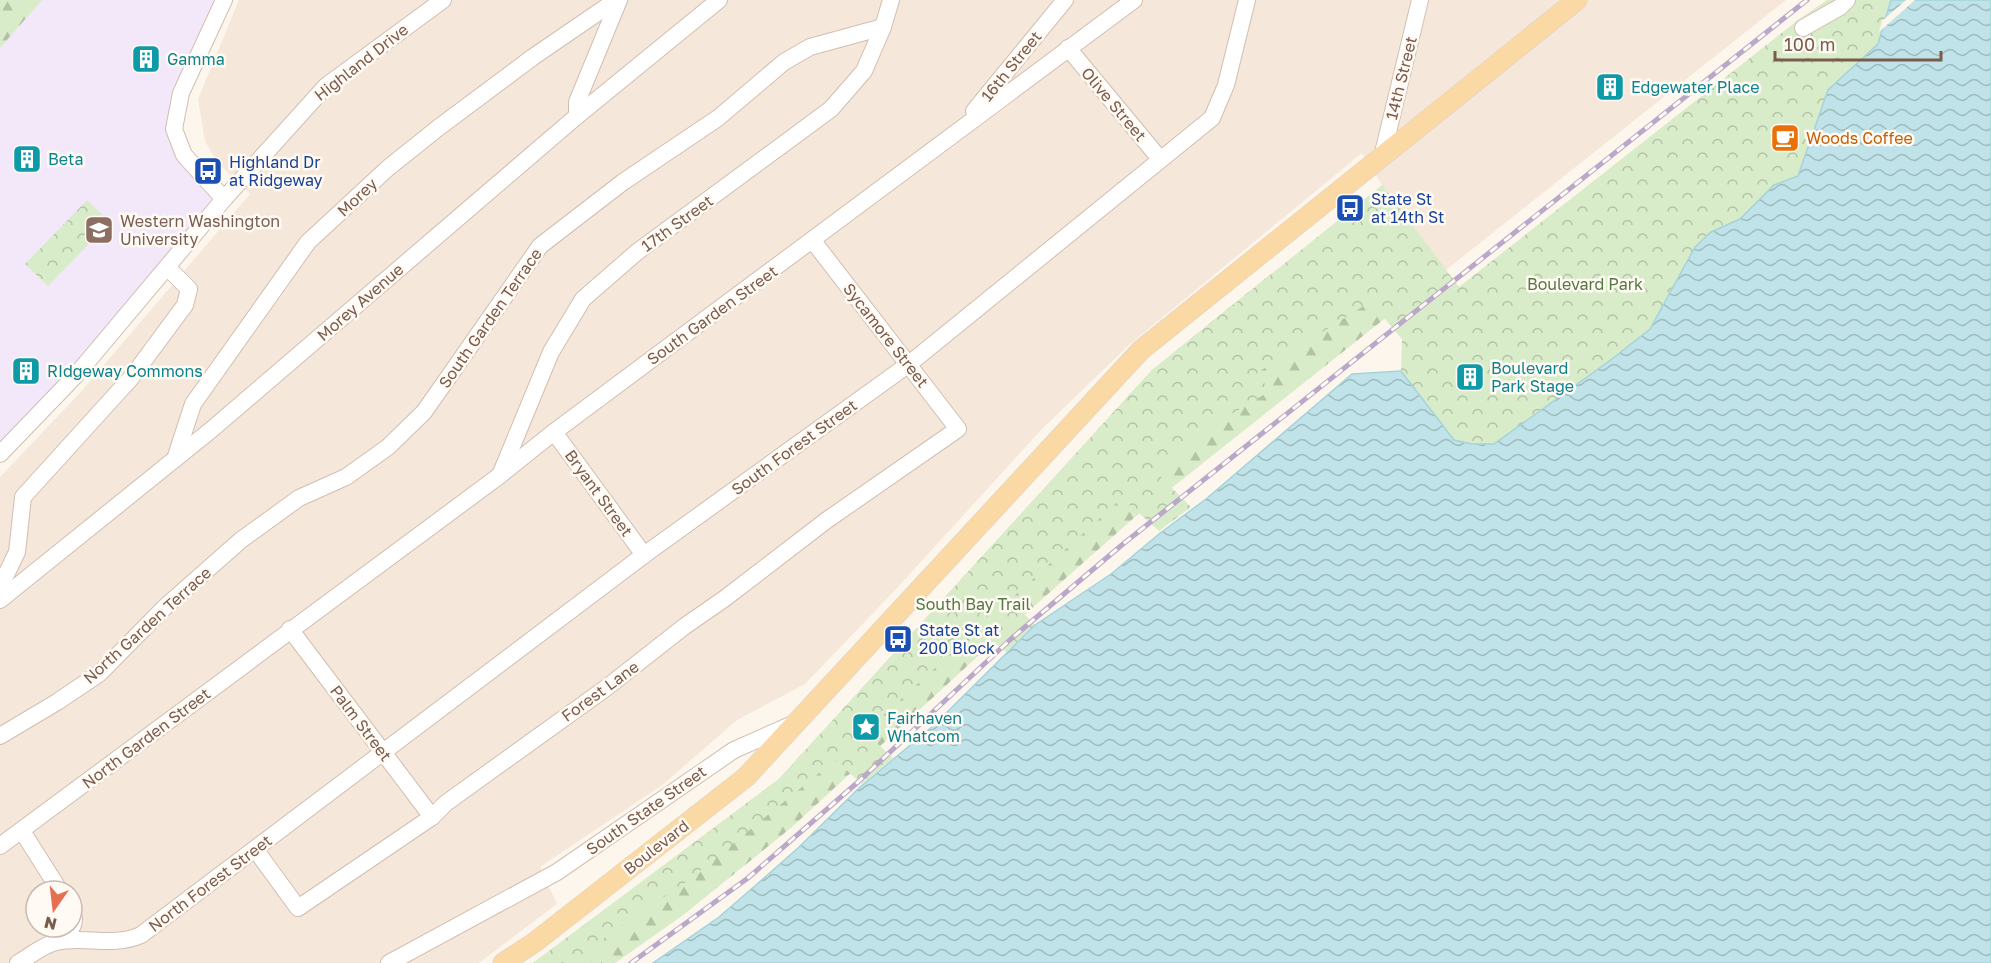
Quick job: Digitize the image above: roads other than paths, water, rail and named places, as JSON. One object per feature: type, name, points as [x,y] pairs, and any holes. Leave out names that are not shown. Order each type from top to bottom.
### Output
[{"type":"main road","name":"Boulevard","points":[[503,963],[535,942],[746,777],[1141,350],[1577,0]]},
{"type":"street","points":[[224,0],[181,93],[174,129],[184,155],[224,199]]},
{"type":"street","name":"Highland Drive","points":[[0,454],[77,374],[224,199],[326,86],[443,0]]},
{"type":"street","name":"Morey Avenue","points":[[0,600],[175,459],[577,116],[718,0]]},
{"type":"street","name":"17th Street","points":[[500,476],[550,352],[583,299],[637,252],[831,109],[864,71],[883,27],[891,0]]},
{"type":"street","name":"16th Street","points":[[957,132],[1065,0]]},
{"type":"street","name":"South Garden Street","points":[[290,629],[500,476],[554,432],[1134,0]]},
{"type":"street","name":"South Forest Street","points":[[384,753],[644,555],[909,364],[1212,118],[1227,85],[1246,0]]},
{"type":"street","name":"14th Street","points":[[1382,157],[1420,0]]},
{"type":"street","points":[[1803,28],[1840,7],[1847,0]]},
{"type":"street","points":[[577,116],[577,102],[618,3]]},
{"type":"street","name":"Morey","points":[[175,459],[193,404],[308,242],[388,168],[438,128],[533,57],[606,8],[618,3]]},
{"type":"street","name":"South Garden Terrace","points":[[230,550],[298,498],[346,477],[395,440],[424,411],[540,246],[623,182],[718,118],[784,62],[810,47],[883,27]]},
{"type":"street","name":"Olive Street","points":[[1068,48],[1160,159]]},
{"type":"street","name":"Sycamore Street","points":[[813,241],[958,429]]},
{"type":"street","points":[[0,587],[17,552],[23,497],[131,378],[185,305],[189,289],[167,267]]},
{"type":"street","name":"Forest Lane","points":[[255,849],[298,908],[432,818],[446,803],[606,688],[827,520],[958,429]]},
{"type":"street","name":"Bryant Street","points":[[554,432],[644,555]]},
{"type":"street","name":"North Garden Terrace","points":[[0,736],[100,673],[165,607],[230,550]]},
{"type":"street","name":"Palm Street","points":[[290,629],[432,818]]},
{"type":"street","name":"North Garden Street","points":[[0,846],[290,629]]},
{"type":"street","name":"South State Street","points":[[389,963],[557,872],[734,750],[798,721]]},
{"type":"street","name":"North Forest Street","points":[[18,963],[50,944],[68,941],[123,941],[141,935],[384,753]]},
{"type":"street","points":[[22,831],[52,879]]},
{"type":"street","points":[[84,925],[105,942]]},
{"type":"street","points":[[50,944],[58,939]]},
{"type":"water","points":[[1891,0],[1991,0],[1991,963],[653,963],[719,917],[798,848],[859,788],[933,726],[1035,625],[1111,574],[1206,499],[1352,374],[1401,371],[1454,440],[1472,444],[1494,444],[1612,359],[1650,329],[1695,247],[1711,232],[1740,219],[1774,185],[1798,176],[1828,90],[1878,44]]},
{"type":"railway","points":[[631,963],[748,878],[858,782],[1012,638],[1123,544],[1807,0]]},
{"type":"place","name":"Gamma","points":[[146,59]]},
{"type":"place","name":"Edgewater Place","points":[[1610,87]]},
{"type":"place","name":"Woods Coffee","points":[[1785,138]]},
{"type":"place","name":"Beta","points":[[27,159]]},
{"type":"place","name":"Highland Dr at Ridgeway","points":[[208,171]]},
{"type":"place","name":"State St at 14th St","points":[[1350,208]]},
{"type":"place","name":"Western Washington University","points":[[99,230]]},
{"type":"place","name":"RIdgeway Commons","points":[[26,371]]},
{"type":"place","name":"Boulevard Park Stage","points":[[1470,377]]},
{"type":"place","name":"State St at 200 Block","points":[[898,639]]},
{"type":"place","name":"Fairhaven Whatcom","points":[[866,727]]},
{"type":"park label","name":"Boulevard Park","points":[[1585,284]]},
{"type":"park label","name":"South Bay Trail","points":[[973,604]]}]
